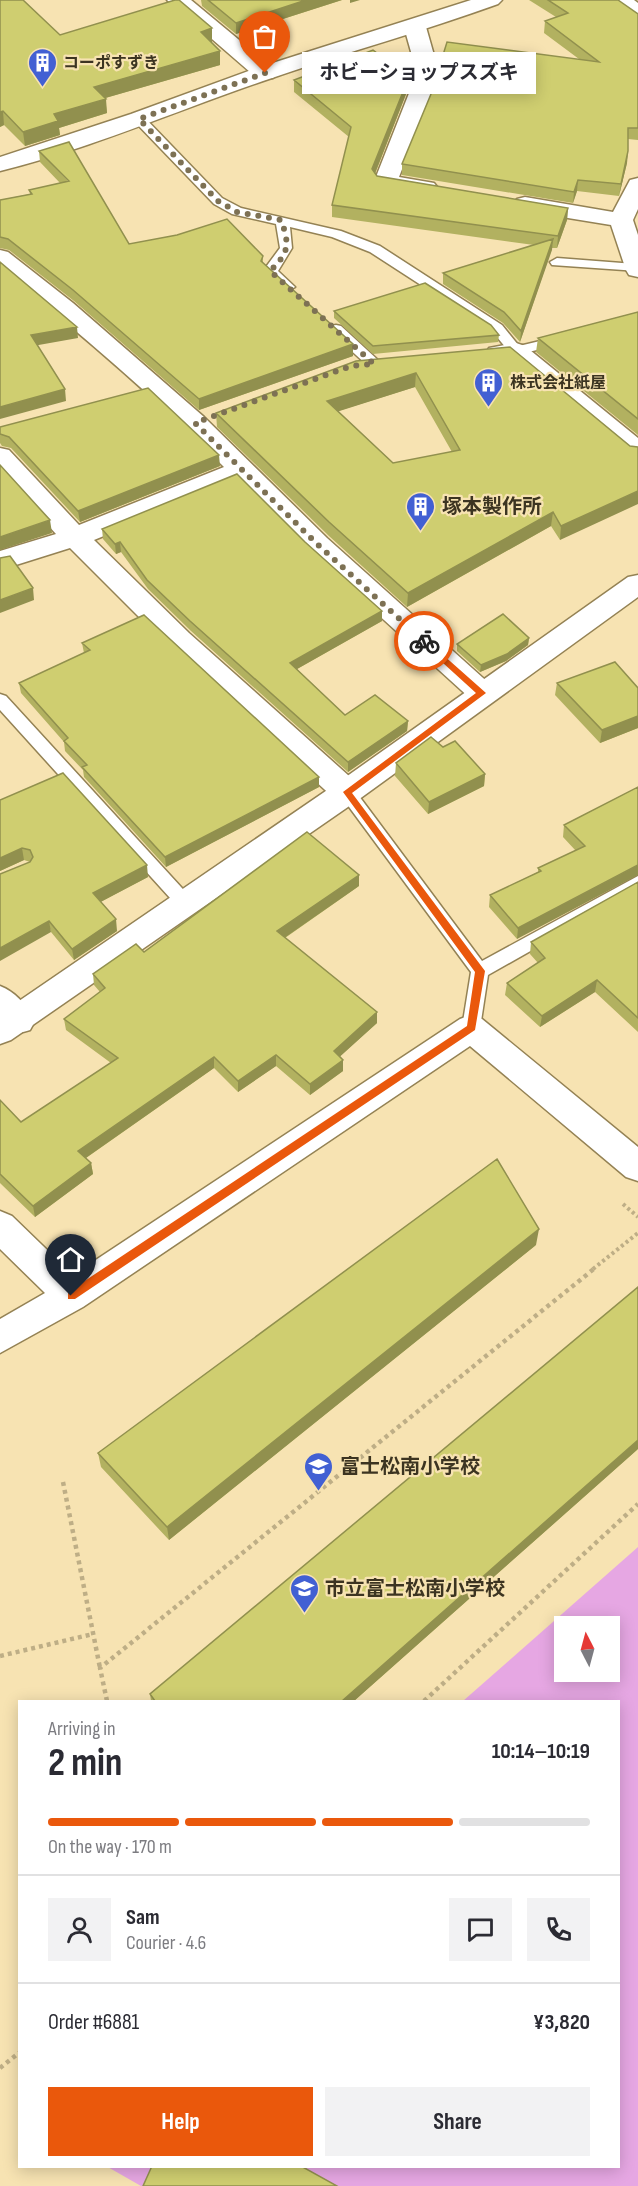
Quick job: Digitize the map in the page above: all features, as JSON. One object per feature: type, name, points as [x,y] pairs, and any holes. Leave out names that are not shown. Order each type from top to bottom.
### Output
[{"type":"street","points":[[178,0],[265,73]]},
{"type":"street","points":[[0,164],[139,119],[265,73],[414,27],[491,0]]},
{"type":"street","points":[[620,0],[638,12]]},
{"type":"street","points":[[414,27],[428,73],[386,182],[445,191]]},
{"type":"street","points":[[637,269],[621,220],[638,186]]},
{"type":"street","points":[[503,201],[621,220]]},
{"type":"street","points":[[0,256],[142,390],[206,419],[243,470],[317,544],[482,693]]},
{"type":"street","points":[[468,356],[516,351],[638,452]]},
{"type":"street","points":[[339,370],[351,366],[386,363]]},
{"type":"street","points":[[0,456],[75,537],[179,640],[347,792]]},
{"type":"street","points":[[0,561],[75,537],[243,470]]},
{"type":"street","points":[[6,1017],[186,904],[638,584]]},
{"type":"street","points":[[0,1337],[71,1296],[471,1028],[638,1167]]},
{"type":"street","points":[[0,1226],[71,1296]]},
{"type":"lane","points":[[139,119],[218,201],[237,212],[336,234],[375,249],[497,328],[516,351],[571,337]]},
{"type":"lane","points":[[281,220],[287,238],[284,257],[270,271],[296,294]]},
{"type":"lane","points":[[557,262],[637,269]]},
{"type":"lane","points":[[322,318],[386,363]]},
{"type":"lane","points":[[0,700],[186,904]]},
{"type":"lane","points":[[48,783],[67,774]]},
{"type":"lane","points":[[347,792],[480,971],[471,1028]]},
{"type":"lane","points":[[480,971],[638,882]]},
{"type":"path","points":[[100,1668],[638,1233]]},
{"type":"path","points":[[63,1482],[107,1700]]},
{"type":"path","points":[[425,1700],[638,1504]]},
{"type":"path","points":[[0,1656],[93,1634]]},
{"type":"path","points":[[0,2068],[18,2054]]},
{"type":"shaded area","points":[[638,1547],[638,2186],[141,2186],[110,2168],[620,2168],[620,1700],[464,1700],[554,1621],[554,1682],[620,1682],[620,1616],[560,1616]]},
{"type":"building","points":[[0,0],[23,0],[60,35],[179,0],[212,28],[201,32],[220,51],[94,87],[106,99],[54,114],[58,121],[23,132],[3,111],[0,112]]},
{"type":"building","points":[[208,0],[306,0],[236,23]]},
{"type":"building","points":[[548,0],[618,0],[638,14],[638,128],[628,128],[628,151],[621,184],[578,180],[574,192],[402,164],[431,94],[447,42],[599,62],[545,21],[568,13]]},
{"type":"building","points":[[373,50],[409,77],[372,169],[377,176],[568,208],[558,236],[332,205],[351,127],[294,80]]},
{"type":"building","points":[[69,142],[129,244],[177,235],[227,219],[263,256],[261,261],[353,344],[199,399],[73,290],[8,239],[0,237],[0,200],[32,194],[29,190],[69,181],[39,151]]},
{"type":"building","points":[[553,239],[521,331],[504,312],[443,273]]},
{"type":"building","points":[[0,262],[77,327],[31,335],[65,389],[0,407]]},
{"type":"building","points":[[425,283],[491,325],[499,335],[373,346],[334,311]]},
{"type":"building","points":[[638,312],[638,419],[538,338]]},
{"type":"building","points":[[510,347],[630,446],[638,447],[638,491],[561,526],[553,512],[408,593],[329,522],[216,413],[356,361]],"holes":[[[416,373],[460,450],[393,463],[327,401]]]},
{"type":"building","points":[[148,388],[219,455],[78,511],[9,437],[0,434],[0,427]]},
{"type":"building","points":[[0,465],[50,520],[0,537]]},
{"type":"building","points":[[237,474],[305,542],[382,611],[290,663],[345,715],[375,695],[408,721],[348,762],[190,621],[147,580],[120,542],[115,544],[102,529]]},
{"type":"building","points":[[10,556],[33,588],[0,600],[0,558]]},
{"type":"building","points":[[503,614],[529,638],[507,654],[481,665],[457,644]]},
{"type":"building","points":[[144,615],[319,777],[165,857],[82,767],[87,765],[64,741],[68,738],[19,683],[90,650],[82,643]]},
{"type":"building","points":[[615,662],[638,688],[638,716],[602,730],[557,683]]},
{"type":"building","points":[[431,737],[443,747],[455,741],[485,774],[429,802],[396,763]]},
{"type":"building","points":[[63,773],[147,865],[93,893],[116,919],[72,949],[49,921],[0,948],[0,874],[30,862],[33,857],[30,850],[22,848],[0,858],[0,800]]},
{"type":"building","points":[[638,787],[638,865],[518,928],[490,895],[541,871],[538,868],[585,846],[564,825]]},
{"type":"building","points":[[307,832],[359,875],[277,931],[377,1012],[334,1051],[343,1060],[310,1084],[276,1055],[238,1081],[214,1057],[78,1151],[91,1163],[33,1206],[0,1174],[0,1100],[21,1122],[118,1058],[64,1019],[105,988],[93,974],[136,944],[144,952]]},
{"type":"building","points":[[638,882],[638,1018],[597,980],[542,1016],[507,983],[545,958],[531,942]]},
{"type":"building","points":[[497,1159],[539,1229],[167,1527],[98,1453]]},
{"type":"building","points":[[638,1287],[638,1440],[343,1700],[154,1700],[150,1694]]},
{"type":"building","points":[[151,2168],[305,2168],[337,2186],[143,2186]]},
{"type":"way so far","points":[[265,73],[139,119],[218,201],[237,212],[281,220],[287,238],[284,257],[270,271],[374,364],[351,366],[195,423],[317,544],[424,641]]},
{"type":"place","name":"ホビーショップスズキ","points":[[265,73]]},
{"type":"place","name":"コーポすずき","points":[[42,88]]},
{"type":"place","name":"株式会社紙屋","points":[[489,408]]},
{"type":"place","name":"塚本製作所","points":[[421,532]]},
{"type":"place","name":"富士松南小学校","points":[[319,1492]]},
{"type":"place","name":"市立富士松南小学校","points":[[304,1614]]},
{"type":"route","points":[[71,1296],[471,1028],[480,971],[347,792],[482,693],[424,641]]}]
